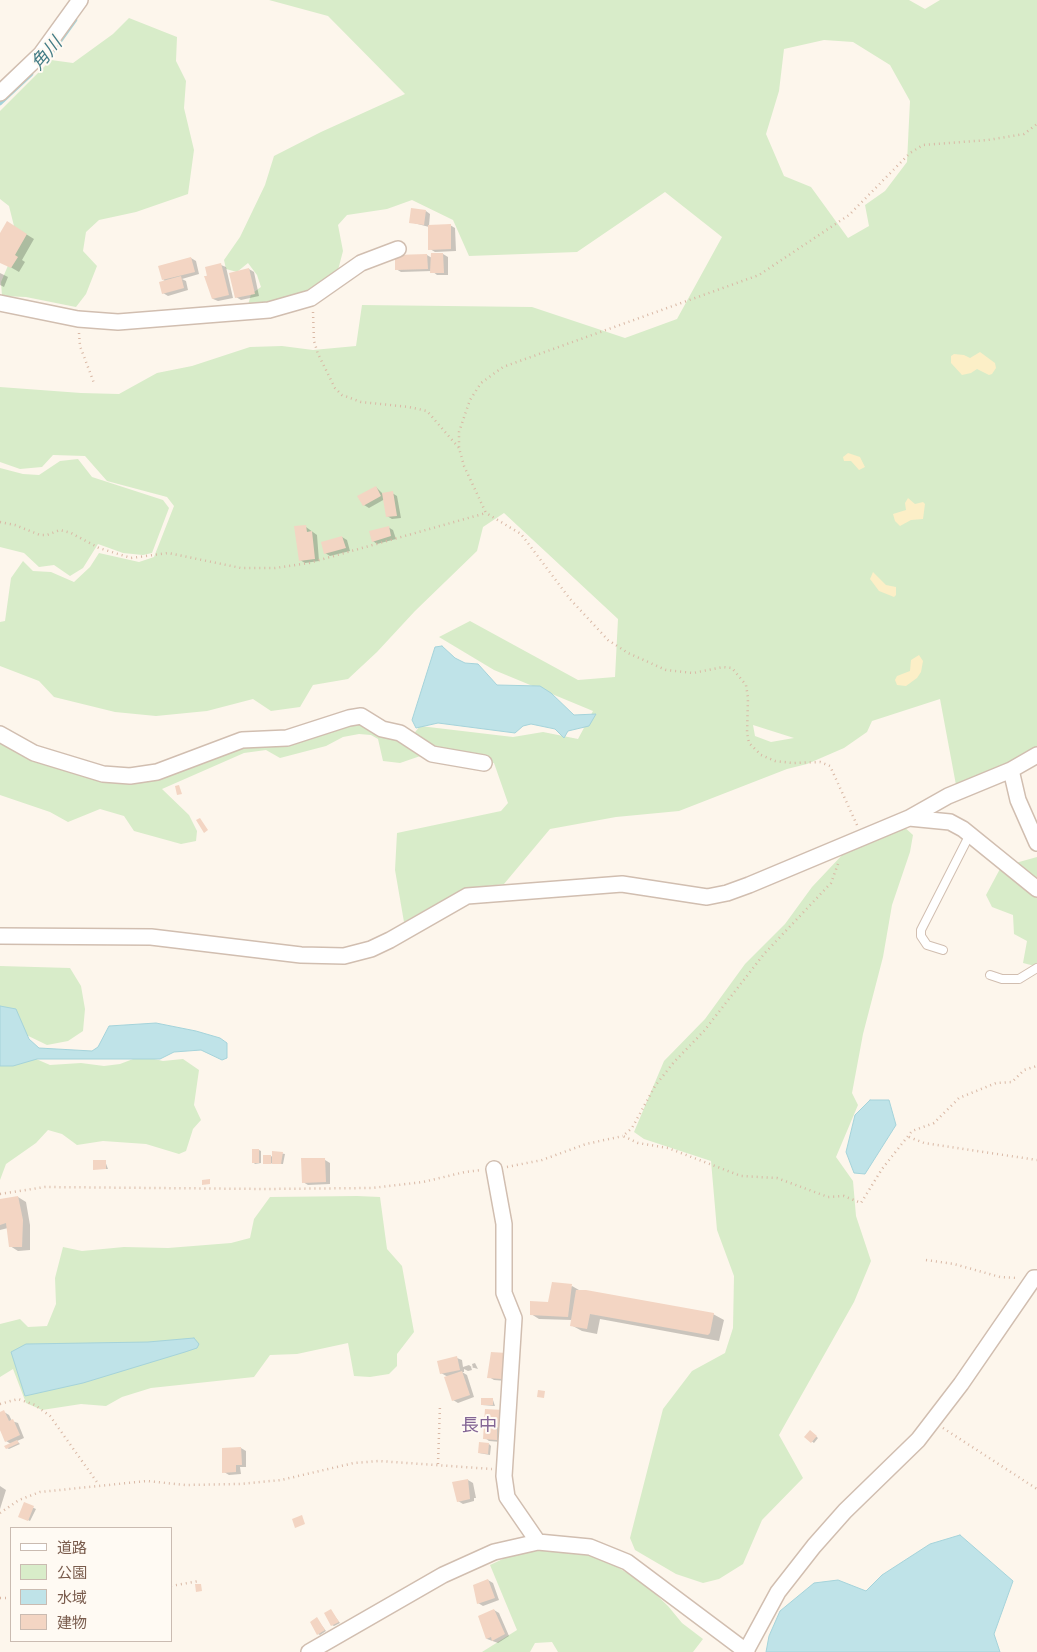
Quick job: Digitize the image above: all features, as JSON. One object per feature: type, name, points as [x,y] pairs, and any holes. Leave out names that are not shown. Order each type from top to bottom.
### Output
[{"type":"street","points":[[0,93],[41,54],[80,0]]},
{"type":"street","points":[[0,303],[78,319],[126,321],[268,310],[311,298],[361,263],[398,249]]},
{"type":"street","points":[[0,734],[34,753],[103,774],[130,776],[157,772],[242,740],[287,738],[349,718],[361,716],[382,729],[400,733],[432,754],[484,763]]},
{"type":"street","points":[[0,936],[151,937],[301,955],[344,956],[371,949],[390,940],[467,896],[622,884],[707,897],[727,893],[862,836],[910,818],[948,796],[1011,770],[1037,756]]},
{"type":"street","points":[[1011,770],[1018,800],[1037,843]]},
{"type":"street","points":[[910,818],[950,822],[963,829],[969,836],[1037,889]]},
{"type":"street","points":[[494,1169],[504,1224],[504,1293],[514,1318],[507,1451],[504,1471],[507,1497],[538,1542]]},
{"type":"street","points":[[310,1652],[443,1575],[494,1552],[538,1542],[590,1546],[627,1562],[747,1652],[778,1592],[844,1511],[918,1440],[931,1420],[961,1384],[1035,1278]]},
{"type":"lane","points":[[943,950],[927,945],[921,936],[921,930],[969,836]]},
{"type":"lane","points":[[990,975],[1002,979],[1019,979],[1037,968]]},
{"type":"path","points":[[862,836],[830,766],[820,762],[793,763],[776,761],[761,755],[749,743],[746,733],[748,698],[746,685],[732,668],[723,667],[693,672],[666,670],[628,653],[608,640],[570,599],[521,534],[486,513],[464,466],[459,448],[459,432],[470,400],[481,383],[503,367],[759,275],[849,215],[910,153],[923,145],[988,140],[1024,134],[1037,124]]},
{"type":"path","points":[[311,298],[314,341],[318,354],[335,388],[342,395],[361,402],[409,406],[428,411],[459,448]]},
{"type":"path","points":[[78,319],[80,346],[94,384]]},
{"type":"path","points":[[0,522],[40,534],[47,535],[60,530],[71,533],[99,548],[131,558],[168,553],[241,568],[275,568],[308,563],[486,513]]},
{"type":"path","points":[[0,1194],[45,1186],[265,1190],[372,1188],[423,1182],[466,1172],[542,1160],[586,1144],[623,1136],[632,1128],[655,1086],[674,1062],[704,1031],[776,941],[831,883],[839,860],[836,848]]},
{"type":"path","points":[[623,1136],[638,1143],[668,1148],[741,1176],[777,1178],[828,1197],[844,1196],[861,1204],[882,1169],[912,1131],[934,1123],[959,1098],[996,1083],[1012,1082],[1024,1070],[1037,1066]]},
{"type":"path","points":[[909,1137],[924,1143],[1037,1160]]},
{"type":"path","points":[[926,1260],[954,1264],[1000,1277],[1035,1278]]},
{"type":"path","points":[[0,1404],[18,1399],[35,1405],[50,1416],[99,1486]]},
{"type":"path","points":[[438,1464],[440,1405]]},
{"type":"path","points":[[931,1420],[1037,1490]]},
{"type":"path","points":[[0,1513],[30,1494],[147,1481],[192,1485],[240,1484],[281,1480],[362,1462],[438,1464],[504,1471]]},
{"type":"path","points":[[172,1586],[199,1581]]},
{"type":"green space","points":[[269,0],[909,0],[925,9],[940,0],[1037,0],[1037,753],[956,785],[940,699],[872,721],[867,732],[844,748],[807,764],[787,769],[679,811],[616,817],[550,829],[504,884],[463,889],[404,922],[395,870],[397,833],[501,811],[508,803],[494,763],[432,752],[400,763],[383,761],[378,739],[371,735],[359,734],[343,737],[326,746],[280,758],[266,750],[244,753],[162,789],[189,815],[197,831],[196,841],[181,844],[134,831],[124,816],[100,809],[68,822],[50,812],[0,795],[0,737],[118,776],[133,784],[161,777],[244,744],[346,725],[364,725],[412,736],[420,726],[513,737],[543,732],[578,739],[593,711],[494,670],[439,637],[470,621],[578,680],[615,677],[618,619],[504,513],[483,527],[477,551],[415,611],[377,652],[348,679],[313,685],[300,707],[271,711],[253,699],[207,711],[156,716],[115,712],[54,697],[39,681],[0,666],[0,622],[5,621],[11,578],[23,561],[33,571],[51,572],[74,582],[90,567],[99,553],[139,562],[154,557],[174,506],[167,497],[107,481],[85,456],[53,455],[42,467],[20,469],[0,462],[0,387],[119,394],[157,373],[192,366],[250,347],[282,346],[313,350],[356,346],[362,305],[532,307],[625,338],[677,319],[722,237],[665,192],[577,252],[469,256],[453,220],[412,200],[387,209],[347,215],[338,225],[343,251],[337,274],[309,293],[247,309],[251,294],[261,287],[257,275],[248,263],[237,272],[226,269],[224,260],[240,237],[265,185],[274,156],[321,132],[405,94],[328,16]],"holes":[[[824,40],[853,42],[890,65],[910,101],[907,162],[885,191],[865,205],[869,226],[848,238],[811,187],[784,176],[766,134],[779,91],[784,49]],[[753,725],[794,738],[771,742],[755,736]]]},
{"type":"green space","points":[[129,18],[177,37],[176,61],[186,81],[184,108],[194,150],[188,194],[136,212],[99,220],[86,232],[83,251],[97,266],[86,294],[76,307],[26,297],[2,296],[1,282],[18,242],[9,206],[0,199],[0,111],[51,60],[73,63],[113,34]]},
{"type":"green space","points":[[78,459],[92,477],[163,500],[169,508],[152,553],[143,555],[123,553],[98,544],[83,568],[70,576],[54,565],[39,567],[24,553],[0,547],[0,468],[23,474],[39,475],[60,461]]},
{"type":"green space","points":[[902,825],[913,835],[910,852],[892,905],[883,957],[863,1034],[852,1093],[858,1105],[836,1157],[853,1181],[856,1216],[871,1261],[854,1302],[779,1435],[803,1478],[762,1520],[743,1564],[719,1579],[703,1583],[676,1574],[635,1550],[630,1538],[663,1409],[692,1371],[725,1353],[733,1328],[734,1276],[717,1230],[711,1161],[644,1139],[634,1132],[664,1061],[705,1019],[745,964],[785,924],[812,887],[844,853]]},
{"type":"green space","points":[[1037,857],[1037,964],[1035,966],[1023,963],[1027,941],[1014,934],[1013,915],[992,907],[986,895],[1001,867]]},
{"type":"green space","points":[[0,966],[70,968],[81,986],[85,1009],[83,1031],[68,1041],[47,1045],[16,1030],[0,1016]]},
{"type":"green space","points":[[20,1052],[50,1065],[81,1063],[104,1066],[120,1064],[141,1056],[163,1061],[183,1059],[199,1070],[194,1105],[201,1120],[193,1129],[186,1151],[179,1154],[146,1144],[103,1141],[77,1145],[62,1134],[48,1130],[36,1143],[6,1164],[0,1180],[0,1057]]},
{"type":"green space","points":[[270,1197],[380,1197],[387,1249],[402,1266],[414,1332],[397,1354],[397,1366],[389,1374],[370,1377],[354,1376],[348,1343],[297,1354],[270,1355],[254,1377],[151,1388],[122,1397],[106,1406],[81,1404],[42,1410],[26,1403],[13,1369],[0,1377],[0,1324],[20,1319],[28,1327],[47,1326],[56,1304],[55,1278],[63,1247],[82,1251],[124,1247],[168,1248],[231,1243],[250,1238],[254,1219]]},
{"type":"green space","points":[[570,1547],[607,1561],[644,1583],[668,1606],[682,1623],[703,1639],[693,1652],[558,1652],[552,1642],[535,1643],[530,1652],[482,1652],[517,1630],[490,1565],[507,1557]]},
{"type":"sand","points":[[980,352],[995,363],[996,368],[992,374],[989,375],[977,369],[962,375],[951,363],[951,356],[954,354],[970,358]]},
{"type":"sand","points":[[848,453],[860,457],[865,467],[859,470],[851,461],[844,461],[843,457]]},
{"type":"sand","points":[[908,498],[915,504],[923,502],[925,504],[923,519],[911,520],[900,526],[895,521],[893,514],[906,510],[905,503]]},
{"type":"sand","points":[[873,572],[886,585],[896,587],[896,595],[894,597],[879,591],[870,579]]},
{"type":"sand","points":[[919,655],[923,661],[921,672],[917,678],[906,686],[897,685],[895,680],[897,676],[910,671],[911,660]]},
{"type":"water","points":[[442,646],[455,658],[465,663],[478,664],[497,685],[540,686],[551,693],[574,715],[596,714],[589,726],[568,731],[564,738],[555,729],[531,724],[523,726],[515,733],[438,723],[416,728],[412,720],[435,647]]},
{"type":"water","points":[[0,1006],[16,1009],[29,1039],[39,1048],[92,1051],[98,1047],[109,1026],[156,1023],[220,1038],[227,1043],[227,1058],[222,1060],[201,1050],[174,1052],[160,1059],[37,1059],[13,1066],[0,1066]]},
{"type":"water","points":[[870,1100],[889,1100],[896,1125],[865,1174],[854,1173],[846,1152],[855,1115]]},
{"type":"water","points":[[194,1338],[199,1344],[197,1348],[83,1383],[25,1396],[11,1352],[26,1344],[148,1342]]},
{"type":"water","points":[[960,1535],[1013,1581],[994,1634],[1000,1652],[766,1652],[769,1636],[780,1611],[814,1583],[838,1580],[866,1591],[882,1575],[930,1544]]},
{"type":"building","points":[[411,208],[426,210],[424,225],[409,223]]},
{"type":"building","points":[[7,221],[27,234],[15,255],[18,257],[11,268],[0,263],[0,233]]},
{"type":"building","points":[[451,224],[451,249],[428,250],[428,225]]},
{"type":"building","points":[[431,253],[443,253],[444,273],[430,273]]},
{"type":"building","points":[[427,254],[428,269],[395,270],[395,255]]},
{"type":"building","points":[[191,257],[195,272],[162,280],[158,266]]},
{"type":"building","points":[[221,263],[229,295],[212,299],[204,276],[207,276],[205,267]]},
{"type":"building","points":[[249,268],[255,294],[235,298],[229,273]]},
{"type":"building","points":[[181,276],[184,288],[162,294],[159,282]]},
{"type":"building","points":[[376,486],[381,496],[363,506],[357,496]]},
{"type":"building","points":[[393,491],[397,516],[386,517],[382,493]]},
{"type":"building","points":[[306,525],[307,532],[312,531],[315,559],[299,561],[294,526]]},
{"type":"building","points":[[389,526],[391,536],[372,542],[369,531]]},
{"type":"building","points":[[342,536],[346,548],[324,554],[321,542]]},
{"type":"building","points":[[179,785],[182,794],[177,795],[175,786]]},
{"type":"building","points":[[200,818],[208,830],[204,833],[196,820]]},
{"type":"building","points":[[252,1149],[259,1149],[259,1163],[252,1163]]},
{"type":"building","points":[[272,1151],[283,1152],[281,1164],[272,1164]]},
{"type":"building","points":[[263,1155],[271,1155],[271,1164],[263,1164]]},
{"type":"building","points":[[301,1158],[325,1158],[326,1182],[302,1183]]},
{"type":"building","points":[[93,1160],[106,1160],[106,1169],[93,1170]]},
{"type":"building","points":[[210,1179],[210,1184],[202,1185],[202,1180]]},
{"type":"building","points":[[18,1196],[23,1220],[22,1247],[9,1247],[6,1223],[0,1225],[0,1199]]},
{"type":"building","points":[[552,1282],[572,1284],[568,1317],[530,1315],[530,1301],[548,1302]]},
{"type":"building","points":[[576,1290],[586,1290],[714,1313],[710,1333],[708,1335],[590,1314],[587,1329],[570,1326]]},
{"type":"building","points":[[491,1352],[507,1353],[506,1376],[502,1376],[502,1379],[487,1378]]},
{"type":"building","points":[[457,1356],[460,1370],[440,1374],[437,1361]]},
{"type":"building","points":[[462,1371],[470,1395],[452,1401],[444,1377]]},
{"type":"building","points":[[538,1390],[545,1391],[544,1398],[537,1397]]},
{"type":"building","points":[[481,1398],[493,1398],[493,1405],[481,1405]]},
{"type":"building","points":[[485,1409],[504,1410],[503,1427],[497,1427],[497,1440],[483,1439]]},
{"type":"building","points":[[4,1410],[9,1421],[13,1419],[20,1435],[5,1442],[0,1430],[0,1412]]},
{"type":"building","points":[[810,1430],[817,1436],[811,1443],[804,1437]]},
{"type":"building","points":[[17,1440],[19,1443],[6,1449],[4,1446]]},
{"type":"building","points":[[479,1442],[489,1443],[488,1454],[478,1453]]},
{"type":"building","points":[[241,1447],[242,1465],[236,1465],[236,1472],[222,1473],[222,1448]]},
{"type":"building","points":[[468,1479],[470,1499],[457,1502],[452,1482]]},
{"type":"building","points":[[24,1502],[34,1506],[28,1521],[18,1517]]},
{"type":"building","points":[[302,1515],[305,1524],[295,1528],[292,1519]]},
{"type":"building","points":[[488,1579],[495,1598],[477,1604],[473,1585]]},
{"type":"building","points":[[195,1584],[201,1584],[202,1591],[196,1592]]},
{"type":"building","points":[[331,1609],[339,1622],[331,1626],[324,1613]]},
{"type":"building","points":[[494,1609],[505,1634],[492,1641],[491,1637],[486,1639],[478,1616]]},
{"type":"building","points":[[317,1617],[325,1630],[317,1635],[310,1622]]},
{"type":"waterway","name":"角川","points":[[52,52],[75,20]]},
{"type":"waterway","name":"角川","points":[[0,103],[31,74]]},
{"type":"district","name":"長中","points":[[479,1426]]}]
